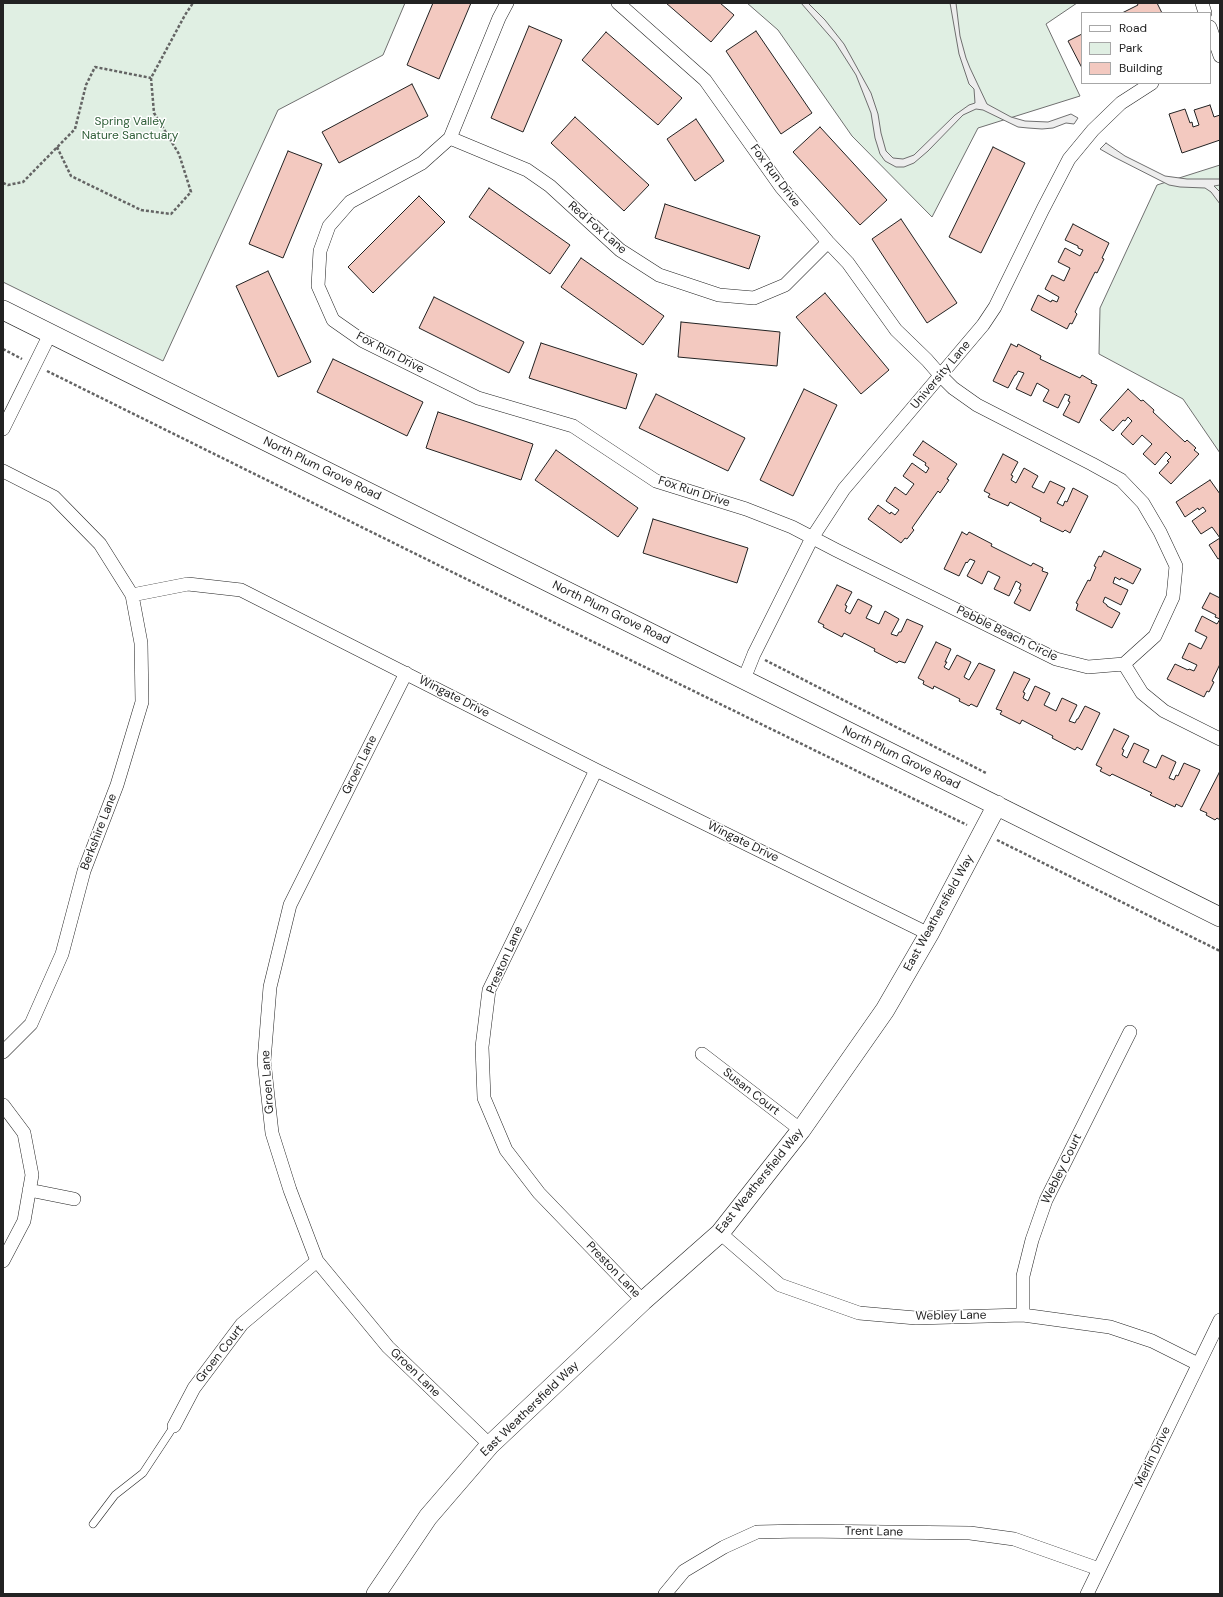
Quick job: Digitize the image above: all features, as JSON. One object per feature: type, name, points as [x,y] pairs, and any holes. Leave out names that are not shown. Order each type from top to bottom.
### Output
[{"type":"street","name":"Fox Run Drive","points":[[507,3],[499,18],[450,138],[422,163],[350,202],[329,226],[320,251],[318,286],[333,320],[363,341],[478,398],[573,426],[656,481],[746,509],[792,527],[812,538]]},
{"type":"street","name":"Fox Run Drive","points":[[618,3],[705,80],[781,187],[848,263],[896,330],[940,375]]},
{"type":"street","points":[[1211,30],[1220,57],[1211,62]]},
{"type":"street","name":"University Lane","points":[[744,679],[754,654],[812,538],[844,489],[983,325],[995,307],[1069,159],[1093,130],[1110,114],[1121,104],[1151,84]]},
{"type":"street","name":"Red Fox Lane","points":[[450,138],[527,170],[550,186],[620,250],[659,275],[719,295],[754,298],[785,285],[828,242]]},
{"type":"street","name":"North Plum Grove Road","points":[[3,310],[1220,917]]},
{"type":"street","points":[[3,429],[50,334]]},
{"type":"street","points":[[940,375],[953,388],[977,405],[1121,480],[1143,503],[1160,532],[1176,566],[1173,597],[1155,636],[1124,664],[1142,693],[1164,711],[1220,738]]},
{"type":"street","points":[[3,471],[54,497],[100,544],[132,595]]},
{"type":"street","name":"Pebble Beach Circle","points":[[812,538],[1056,659],[1088,667],[1124,664]]},
{"type":"street","name":"Wingate Drive","points":[[132,595],[188,584],[241,590],[596,770],[929,934]]},
{"type":"street","name":"Berkshire Lane","points":[[3,1052],[31,1024],[62,954],[84,871],[117,785],[142,702],[141,643],[132,595]]},
{"type":"street","name":"Groen Lane","points":[[406,673],[290,905],[270,987],[264,1061],[272,1133],[290,1190],[317,1261],[388,1347],[490,1445]]},
{"type":"street","name":"Preston Lane","points":[[596,770],[489,990],[482,1047],[484,1098],[506,1150],[539,1193],[643,1301]]},
{"type":"street","name":"East Weathersfield Way","points":[[376,1594],[428,1518],[490,1445],[643,1301],[720,1233],[800,1130],[885,1010],[929,934],[997,805]]},
{"type":"street","name":"Webley Court","points":[[1023,1315],[1023,1276],[1032,1240],[1046,1200],[1130,1032]]},
{"type":"street","name":"Susan Court","points":[[702,1054],[800,1130]]},
{"type":"street","points":[[3,1105],[24,1133],[32,1175],[24,1221],[3,1261]]},
{"type":"street","points":[[29,1190],[74,1199]]},
{"type":"street","name":"Webley Lane","points":[[720,1233],[780,1285],[859,1313],[916,1318],[1023,1315],[1110,1327],[1152,1341],[1198,1364]]},
{"type":"street","name":"Groen Court","points":[[174,1426],[194,1388],[242,1324],[317,1261]]},
{"type":"street","name":"Merlin Drive","points":[[1087,1594],[1220,1320]]},
{"type":"street","name":"Trent Lane","points":[[665,1594],[684,1571],[724,1547],[757,1532],[801,1530],[970,1533],[1014,1539],[1099,1569]]},
{"type":"lane","points":[[93,1524],[115,1495],[143,1473],[174,1426]]},
{"type":"path","points":[[57,148],[71,176],[141,210],[171,214],[191,192],[179,154],[154,113],[151,78],[193,3]]},
{"type":"path","points":[[3,183],[8,184],[23,182],[76,129],[86,85],[95,67],[151,78]]},
{"type":"path","points":[[3,350],[959,821]]},
{"type":"path","points":[[754,654],[986,773]]},
{"type":"path","points":[[1007,845],[1220,951]]},
{"type":"green space","name":"Spring Valley Nature Sanctuary","points":[[3,3],[405,3],[383,55],[278,110],[163,361],[3,282]]},
{"type":"green space","points":[[747,3],[1077,3],[1046,24],[1080,96],[978,128],[932,217],[852,136],[778,30]]},
{"type":"green space","points":[[1220,165],[1220,453],[1183,399],[1099,354],[1100,308],[1157,185]]},
{"type":"shaded area","points":[[801,3],[808,3],[825,20],[844,44],[871,93],[878,114],[886,151],[893,158],[903,159],[914,155],[955,115],[969,105],[975,103],[974,89],[969,84],[959,54],[950,3],[956,3],[960,36],[966,58],[987,104],[1011,117],[1025,121],[1048,122],[1071,114],[1078,118],[1074,124],[1066,123],[1053,128],[1042,129],[1028,128],[1018,127],[983,110],[976,109],[963,115],[928,151],[914,163],[904,167],[896,167],[885,161],[880,154],[875,138],[871,113],[856,75],[835,42]]},
{"type":"shaded area","points":[[1106,143],[1125,156],[1165,176],[1187,179],[1220,179],[1220,185],[1214,186],[1220,192],[1220,204],[1211,192],[1205,188],[1169,185],[1114,157],[1100,149]]},
{"type":"building","points":[[433,3],[471,3],[439,79],[407,65]]},
{"type":"building","points":[[666,3],[720,3],[734,15],[711,42]]},
{"type":"building","points":[[1137,3],[1157,3],[1162,12],[1124,12],[1138,5]]},
{"type":"building","points":[[529,26],[562,40],[523,132],[491,118]]},
{"type":"building","points":[[756,31],[812,113],[781,134],[726,51]]},
{"type":"building","points":[[606,32],[682,98],[658,125],[582,60]]},
{"type":"building","points":[[1081,34],[1081,66],[1068,41]]},
{"type":"building","points":[[412,84],[428,116],[339,163],[322,132]]},
{"type":"building","points":[[1210,105],[1214,117],[1220,115],[1220,140],[1182,153],[1169,114],[1185,109],[1193,127],[1199,125],[1194,110]]},
{"type":"building","points":[[575,117],[649,185],[624,211],[551,143]]},
{"type":"building","points":[[696,119],[724,161],[695,181],[667,139]]},
{"type":"building","points":[[820,127],[887,200],[860,225],[793,152]]},
{"type":"building","points":[[993,147],[1025,163],[981,253],[949,237]]},
{"type":"building","points":[[288,151],[322,164],[283,258],[249,244]]},
{"type":"building","points":[[489,188],[570,245],[550,274],[469,217]]},
{"type":"building","points":[[419,196],[445,222],[373,293],[348,267]]},
{"type":"building","points":[[665,204],[760,236],[749,269],[655,238]]},
{"type":"building","points":[[901,219],[957,303],[927,323],[872,239]]},
{"type":"building","points":[[1073,224],[1109,243],[1102,258],[1104,259],[1097,273],[1095,272],[1075,312],[1077,314],[1072,324],[1070,323],[1067,329],[1031,310],[1038,295],[1051,302],[1052,300],[1057,302],[1059,297],[1045,289],[1052,275],[1064,281],[1070,268],[1058,262],[1065,248],[1080,256],[1083,250],[1065,240]]},
{"type":"building","points":[[581,258],[664,316],[643,345],[561,287]]},
{"type":"building","points":[[268,271],[311,362],[278,377],[236,286]]},
{"type":"building","points":[[825,293],[889,370],[861,394],[796,317]]},
{"type":"building","points":[[434,297],[524,342],[509,373],[419,328]]},
{"type":"building","points":[[681,322],[780,332],[777,366],[678,357]]},
{"type":"building","points":[[541,343],[637,374],[626,409],[529,378]]},
{"type":"building","points":[[1011,344],[1017,347],[1018,344],[1041,356],[1040,359],[1080,378],[1082,375],[1092,381],[1091,383],[1097,385],[1079,423],[1063,415],[1070,402],[1068,401],[1070,396],[1065,394],[1058,408],[1043,401],[1049,390],[1037,383],[1031,396],[1016,389],[1024,373],[1018,371],[1008,388],[993,381]]},
{"type":"building","points":[[333,359],[423,402],[407,436],[317,392]]},
{"type":"building","points":[[804,389],[837,405],[793,496],[760,480]]},
{"type":"building","points":[[1128,389],[1154,410],[1153,412],[1185,442],[1187,440],[1196,448],[1194,450],[1199,454],[1171,484],[1159,473],[1169,462],[1167,461],[1171,457],[1166,452],[1155,465],[1143,454],[1152,444],[1142,435],[1133,445],[1121,434],[1132,421],[1128,417],[1125,421],[1123,420],[1113,431],[1100,420]]},
{"type":"building","points":[[656,394],[745,438],[728,471],[639,428]]},
{"type":"building","points":[[438,412],[533,444],[521,480],[426,448]]},
{"type":"building","points":[[923,441],[957,464],[940,493],[938,491],[912,528],[914,530],[907,539],[905,538],[901,543],[868,519],[878,505],[890,514],[891,512],[895,515],[899,510],[886,501],[895,487],[906,495],[914,484],[903,476],[912,463],[926,473],[929,468],[925,465],[926,463],[913,455]]},
{"type":"building","points":[[556,450],[638,508],[618,537],[535,480]]},
{"type":"building","points":[[1003,454],[1018,462],[1011,475],[1013,476],[1011,480],[1016,483],[1024,468],[1038,476],[1032,487],[1044,493],[1050,481],[1065,488],[1057,503],[1063,506],[1065,501],[1067,502],[1073,488],[1088,496],[1070,533],[1065,530],[1063,532],[1040,521],[1041,518],[1010,502],[1008,506],[988,497],[990,494],[984,491]]},
{"type":"building","points":[[1210,480],[1220,494],[1220,538],[1212,527],[1201,534],[1192,521],[1206,511],[1203,507],[1199,510],[1198,508],[1185,517],[1176,502]]},
{"type":"building","points":[[653,519],[748,548],[737,583],[643,553]]},
{"type":"building","points":[[962,532],[967,535],[969,532],[992,544],[991,546],[1031,566],[1033,563],[1043,568],[1042,571],[1048,573],[1030,611],[1014,603],[1021,590],[1019,589],[1021,584],[1016,581],[1009,596],[994,589],[1000,577],[988,571],[982,584],[967,576],[975,561],[970,559],[967,563],[966,562],[959,576],[944,569]]},
{"type":"building","points":[[1220,538],[1220,558],[1218,559],[1209,545]]},
{"type":"building","points":[[1104,551],[1141,569],[1133,584],[1121,578],[1120,580],[1115,577],[1113,583],[1128,590],[1121,605],[1105,597],[1103,602],[1120,613],[1112,628],[1076,610],[1078,604],[1076,603],[1088,580],[1090,581],[1096,567],[1094,566],[1099,556],[1101,557]]},
{"type":"building","points":[[837,585],[852,592],[845,605],[847,606],[845,611],[850,614],[858,599],[872,606],[866,618],[879,624],[885,611],[899,619],[891,634],[897,636],[899,632],[901,632],[907,619],[923,626],[905,663],[899,661],[897,663],[874,651],[875,649],[844,633],[842,637],[823,627],[824,625],[818,622]]},
{"type":"building","points":[[1210,593],[1220,598],[1220,619],[1215,617],[1216,615],[1202,608]]},
{"type":"building","points":[[1202,616],[1217,624],[1220,619],[1220,664],[1212,681],[1214,682],[1209,692],[1207,691],[1204,697],[1167,679],[1175,664],[1194,671],[1197,665],[1182,658],[1189,643],[1201,649],[1207,637],[1195,631]]},
{"type":"building","points":[[936,642],[951,649],[944,667],[949,670],[957,655],[971,662],[964,677],[969,680],[979,663],[995,670],[977,707],[971,704],[969,706],[959,701],[960,699],[934,686],[933,689],[923,684],[924,681],[918,678]]},
{"type":"building","points":[[1014,672],[1030,679],[1023,692],[1025,693],[1023,698],[1028,701],[1035,686],[1050,693],[1044,705],[1056,711],[1062,698],[1077,705],[1069,721],[1075,723],[1085,706],[1100,713],[1082,750],[1077,747],[1075,750],[1052,738],[1053,736],[1022,720],[1020,724],[1000,714],[1002,711],[996,709]]},
{"type":"building","points":[[1114,729],[1129,736],[1122,749],[1124,750],[1122,755],[1127,758],[1134,743],[1149,750],[1143,762],[1156,768],[1162,755],[1176,762],[1169,778],[1174,780],[1176,775],[1178,776],[1184,763],[1200,770],[1182,807],[1176,804],[1175,807],[1150,795],[1152,793],[1112,774],[1110,776],[1100,771],[1102,768],[1096,765]]},
{"type":"building","points":[[1219,773],[1220,820],[1217,818],[1215,820],[1206,815],[1207,813],[1200,810]]}]
